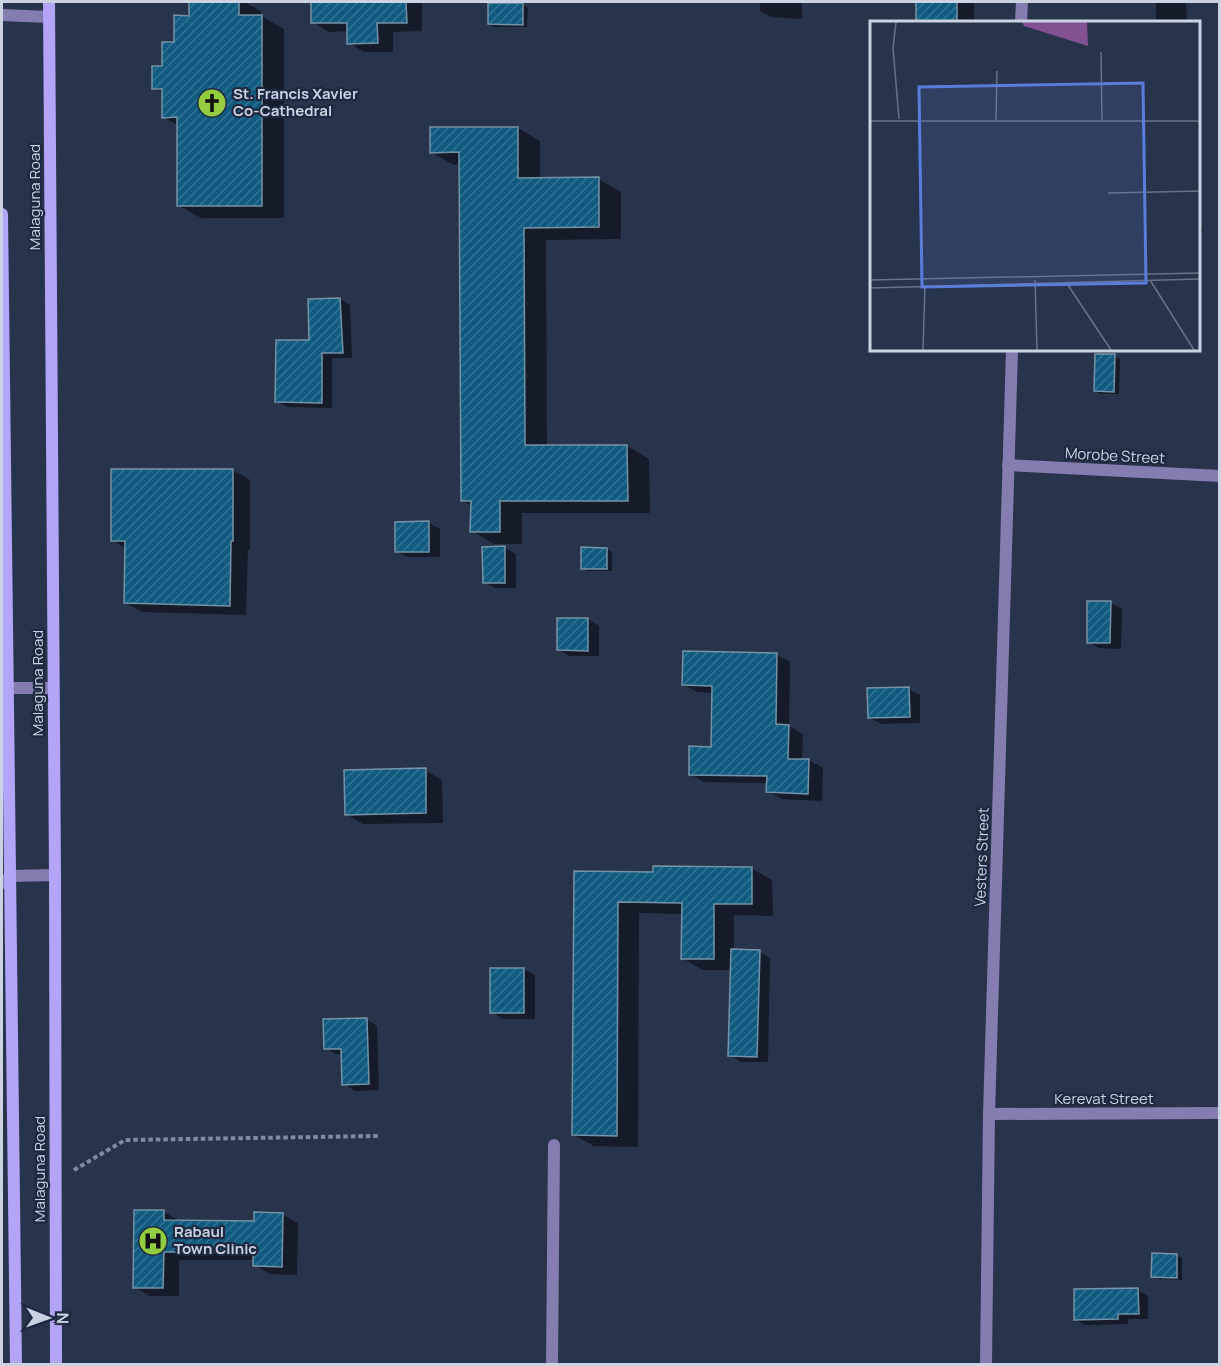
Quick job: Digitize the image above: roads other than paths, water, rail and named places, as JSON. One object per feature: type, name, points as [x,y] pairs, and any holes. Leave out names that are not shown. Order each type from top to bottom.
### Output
[{"type":"street","name":"Malaguna Road","points":[[49,2],[56,1365]]},
{"type":"street","points":[[1021,21],[1022,2]]},
{"type":"street","points":[[2,15],[49,17]]},
{"type":"street","name":"Malaguna Road","points":[[2,214],[6,879],[16,1365]]},
{"type":"street","name":"Vesters Street","points":[[986,1365],[989,1114],[1012,351]]},
{"type":"street","name":"Morobe Street","points":[[1008,465],[1220,476]]},
{"type":"street","points":[[4,688],[53,688]]},
{"type":"street","points":[[6,879],[55,875]]},
{"type":"street","name":"Kerevat Street","points":[[989,1114],[1220,1113]]},
{"type":"street","points":[[552,1365],[554,1145]]},
{"type":"place","name":"St. Francis Xavier Co-Cathedral","points":[[212,103]]},
{"type":"place","name":"Rabaul Town Clinic","points":[[153,1241]]}]
